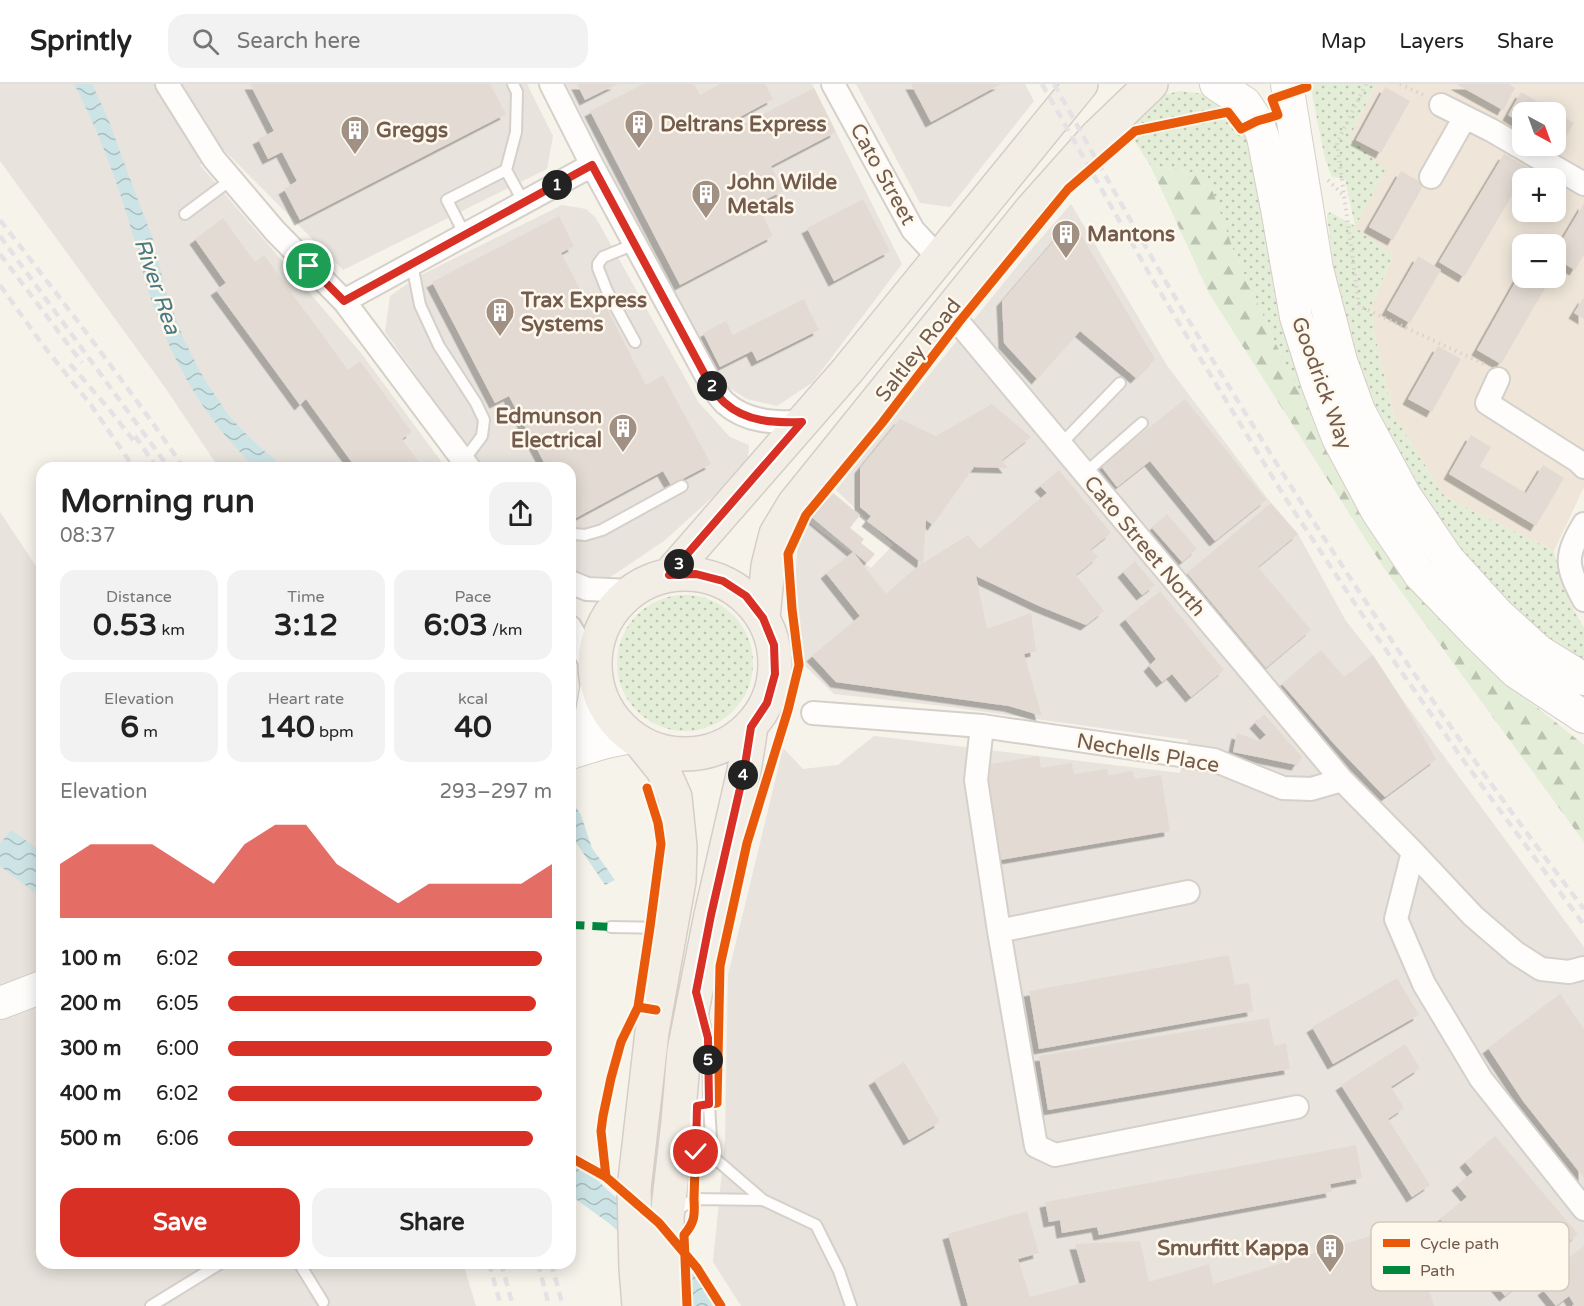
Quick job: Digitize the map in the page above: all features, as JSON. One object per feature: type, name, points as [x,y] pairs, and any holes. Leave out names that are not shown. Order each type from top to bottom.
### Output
[{"type":"main road","name":"Saltley Road","points":[[669,575],[847,370],[1081,84]]},
{"type":"main road","name":"Saltley Road","points":[[763,618],[768,566],[776,534],[794,504],[1031,210],[1096,137],[1151,84]]},
{"type":"main road","name":"Goodrick Way","points":[[1216,84],[1245,103],[1257,121],[1263,137],[1296,317],[1317,383],[1338,438],[1377,511],[1420,575],[1476,633],[1516,672],[1584,717]]},
{"type":"main road","name":"Goodrick Way","points":[[1287,84],[1317,269],[1341,361],[1359,411],[1404,494],[1448,559],[1498,614],[1540,652],[1584,679]]},
{"type":"main road","points":[[576,743],[591,717],[598,639],[611,612],[631,591],[649,581],[669,575],[696,574],[723,581],[746,596],[763,618],[774,645],[775,674],[767,703],[751,727],[727,744],[699,754],[669,754],[636,740],[606,742],[576,751]]},
{"type":"main road","points":[[596,676],[604,704],[615,722],[636,740],[663,770],[675,797],[676,806],[680,847],[679,880],[652,1032],[634,1189],[636,1268],[659,1305]]},
{"type":"main road","points":[[659,1305],[684,1051],[711,915],[744,771],[751,727]]},
{"type":"main road","points":[[6,1001],[36,989]]},
{"type":"street","points":[[167,84],[214,159],[275,231],[344,301],[465,462]]},
{"type":"street","points":[[551,84],[712,388],[725,403],[743,416],[766,422],[802,422]]},
{"type":"street","name":"Cato Street","points":[[833,84],[913,230],[939,258]]},
{"type":"street","points":[[1441,105],[1584,184]]},
{"type":"street","points":[[1431,177],[1465,117]]},
{"type":"street","points":[[344,301],[592,165]]},
{"type":"street","name":"Cato Street North","points":[[949,311],[1342,780]]},
{"type":"street","points":[[1498,379],[1487,403],[1578,460],[1584,467]]},
{"type":"street","points":[[1584,524],[1574,540],[1568,557],[1572,578],[1584,600]]},
{"type":"street","points":[[576,585],[586,589],[631,591]]},
{"type":"street","points":[[576,638],[596,676]]},
{"type":"street","name":"Nechells Place","points":[[813,712],[982,726],[1214,760],[1283,788],[1311,789],[1342,780]]},
{"type":"street","points":[[982,726],[976,780],[1036,1146],[1054,1155],[1297,1107]]},
{"type":"street","points":[[1342,780],[1473,916],[1516,953],[1541,969],[1569,972],[1584,968]]},
{"type":"street","points":[[1413,852],[1396,919],[1424,984],[1481,1079],[1584,1209]]},
{"type":"street","points":[[999,931],[1188,892]]},
{"type":"lane","points":[[513,84],[517,92],[516,132],[506,170],[524,202]]},
{"type":"lane","points":[[465,235],[447,200],[506,170]]},
{"type":"lane","points":[[185,214],[232,179]]},
{"type":"lane","points":[[635,244],[603,257],[598,264],[607,291],[635,342]]},
{"type":"lane","points":[[412,264],[420,305],[439,346],[484,420],[482,436],[467,462]]},
{"type":"lane","points":[[1060,445],[1120,383]]},
{"type":"lane","points":[[1085,473],[1142,423]]},
{"type":"lane","points":[[576,534],[585,535],[602,530],[682,486]]},
{"type":"lane","points":[[611,927],[671,928]]},
{"type":"lane","points":[[696,992],[708,1038],[712,1156],[763,1200],[816,1225],[839,1271],[850,1306]]},
{"type":"lane","points":[[667,1217],[694,1199],[763,1200]]},
{"type":"lane","points":[[151,1306],[169,1301],[213,1269]]},
{"type":"lane","points":[[303,1269],[323,1302]]},
{"type":"path","points":[[1366,84],[1337,142],[1359,306],[1482,362],[1498,379]]},
{"type":"path","points":[[1400,84],[1441,105]]},
{"type":"shaded area","points":[[0,84],[527,84],[553,136],[547,169],[343,270],[223,149],[200,165],[361,353],[442,462],[215,462],[164,386],[0,161]]},
{"type":"shaded area","points":[[566,84],[812,84],[902,264],[813,382],[777,406],[747,399],[720,382]]},
{"type":"shaded area","points":[[856,84],[1025,84],[1034,101],[950,207],[920,203]]},
{"type":"shaded area","points":[[1376,84],[1584,84],[1584,487],[1554,551],[1445,497],[1393,414],[1373,327],[1372,304],[1393,256],[1355,227],[1349,138]]},
{"type":"shaded area","points":[[1071,204],[1168,367],[1271,503],[1298,534],[1346,621],[1584,947],[1584,1306],[741,1306],[713,1262],[725,1140],[728,975],[783,748],[803,769],[838,765],[874,736],[1180,773],[1188,740],[943,706],[834,694],[803,664],[796,604],[796,567],[798,540],[807,521],[871,568],[893,545],[836,490],[1023,259]]},
{"type":"shaded area","points":[[562,205],[586,209],[596,218],[699,403],[730,437],[749,445],[748,458],[716,494],[664,541],[606,580],[576,575],[576,462],[479,462],[385,332],[390,296],[417,277]]},
{"type":"shaded area","points":[[0,512],[36,566],[36,1269],[465,1269],[476,1306],[0,1306]]},
{"type":"green space","points":[[1310,84],[1376,84],[1349,138],[1386,169],[1355,227],[1393,255],[1372,304],[1373,327],[1393,414],[1445,497],[1554,551],[1571,605],[1584,628],[1584,663],[1579,662],[1510,609],[1428,520],[1362,400],[1340,316],[1327,215],[1330,212],[1355,226],[1345,179],[1332,177],[1325,159]]},
{"type":"green space","points":[[1179,91],[1204,94],[1231,110],[1248,136],[1324,438],[1285,364],[1233,249],[1207,175],[1150,165],[1126,128],[1146,105],[1164,95]]},
{"type":"green space","points":[[1150,165],[1207,175],[1233,249],[1285,364],[1386,555],[1488,668],[1584,745],[1584,842],[1384,568],[1210,295]]},
{"type":"green space","points":[[685,595],[711,600],[723,606],[733,615],[742,625],[748,637],[753,663],[748,689],[742,701],[733,711],[723,720],[711,726],[685,731],[659,726],[647,720],[637,711],[628,701],[622,689],[617,663],[622,637],[628,625],[637,615],[647,606],[659,600]]},
{"type":"water","name":"River Rea","points":[[74,84],[92,84],[107,116],[152,236],[165,288],[183,338],[203,377],[229,416],[277,462],[250,462],[206,411],[181,369],[151,299],[122,198],[90,116]]},
{"type":"water","points":[[576,807],[581,815],[592,848],[615,880],[605,885],[576,843]]},
{"type":"water","points":[[11,830],[36,848],[36,893],[0,866],[0,844]]},
{"type":"water","points":[[576,1167],[597,1180],[655,1227],[701,1281],[718,1306],[681,1306],[651,1261],[610,1224],[576,1199]]},
{"type":"building","name":"Greggs","points":[[250,84],[490,84],[506,114],[300,220],[284,189],[297,181],[282,152],[268,159],[258,139],[274,131]]},
{"type":"building","points":[[577,84],[617,84],[585,100]]},
{"type":"building","points":[[643,84],[694,84],[700,95],[720,84],[765,84],[773,99],[718,129],[721,136],[814,88],[836,132],[771,166],[783,191],[757,204],[773,236],[680,285],[590,111]]},
{"type":"building","points":[[911,84],[1001,84],[931,122]]},
{"type":"building","points":[[1456,84],[1509,84],[1515,88],[1503,110]]},
{"type":"building","points":[[1385,87],[1410,101],[1381,153],[1356,140]]},
{"type":"building","points":[[1521,92],[1538,102],[1515,102]]},
{"type":"building","points":[[1566,118],[1574,123],[1566,137]]},
{"type":"building","points":[[1504,154],[1528,168],[1512,168],[1512,195],[1464,277],[1439,262]]},
{"type":"building","points":[[1401,171],[1424,184],[1393,240],[1369,227]]},
{"type":"building","points":[[863,199],[890,251],[834,281],[807,228]]},
{"type":"building","points":[[1584,203],[1584,255],[1575,270],[1566,265],[1566,234]]},
{"type":"building","points":[[559,216],[574,246],[561,253],[593,314],[606,307],[646,385],[663,375],[711,464],[671,485],[663,471],[576,518],[576,462],[544,462],[509,396],[495,403],[432,282]]},
{"type":"building","points":[[223,218],[255,262],[264,255],[348,370],[360,361],[412,432],[402,439],[419,462],[352,462],[306,399],[300,405],[216,290],[226,283],[195,239]]},
{"type":"building","name":"Mantons","points":[[1072,220],[1155,359],[1136,378],[1080,331],[1037,379],[1004,343],[1002,301]]},
{"type":"building","points":[[1418,256],[1441,270],[1410,323],[1387,310]]},
{"type":"building","points":[[1512,288],[1545,288],[1501,364],[1477,350]]},
{"type":"building","points":[[1584,297],[1584,319],[1574,313]]},
{"type":"building","points":[[804,299],[819,330],[757,361],[752,351],[720,367],[703,333],[726,321],[733,335]]},
{"type":"building","points":[[1438,346],[1461,359],[1432,412],[1408,399]]},
{"type":"building","points":[[1185,399],[1266,500],[1215,541],[1150,461],[1117,487],[1101,466]]},
{"type":"building","points":[[992,404],[1031,437],[1002,460],[1008,468],[974,467],[933,525],[926,520],[923,563],[968,535],[980,549],[1047,493],[1040,486],[1059,470],[1111,533],[1091,549],[1098,557],[1076,575],[1104,611],[1086,625],[976,576],[987,629],[1031,613],[1036,651],[1024,654],[1042,716],[1009,706],[836,682],[812,656],[860,616],[826,573],[853,552],[886,594],[922,563],[867,521],[871,516],[860,507],[860,468],[900,419],[936,436]]},
{"type":"building","points":[[1471,435],[1491,447],[1480,466],[1526,493],[1543,465],[1564,478],[1536,526],[1449,474]]},
{"type":"building","points":[[833,493],[860,515],[850,528],[864,539],[861,543],[875,554],[867,563],[813,518]]},
{"type":"building","points":[[1271,503],[1298,534],[1258,567],[1311,630],[1266,668],[1187,573]]},
{"type":"building","points":[[1167,514],[1197,549],[1182,562],[1152,528]]},
{"type":"building","points":[[1135,561],[1155,585],[1142,595],[1123,572]]},
{"type":"building","points":[[1160,591],[1224,670],[1191,697],[1172,674],[1162,682],[1149,666],[1156,659],[1125,619]]},
{"type":"building","points":[[1321,650],[1344,677],[1373,655],[1436,759],[1385,797],[1335,745],[1282,684]]},
{"type":"building","points":[[1264,714],[1302,757],[1297,765],[1233,752],[1237,733],[1259,741],[1266,735],[1255,723]]},
{"type":"building","points":[[1039,756],[1041,768],[1072,763],[1074,774],[1107,769],[1108,775],[1133,771],[1135,779],[1161,775],[1170,831],[1000,860],[984,765]]},
{"type":"building","points":[[1229,955],[1235,985],[1249,983],[1253,1011],[1039,1049],[1029,991]]},
{"type":"building","points":[[1397,978],[1419,1015],[1333,1064],[1312,1027]]},
{"type":"building","points":[[1560,994],[1584,1029],[1584,1178],[1523,1101],[1488,1048]]},
{"type":"building","points":[[1269,1018],[1274,1046],[1286,1043],[1290,1069],[1048,1110],[1039,1056]]},
{"type":"building","points":[[1405,1044],[1420,1068],[1391,1087],[1404,1108],[1388,1119],[1430,1185],[1412,1197],[1341,1085]]},
{"type":"building","points":[[904,1062],[940,1122],[909,1140],[874,1080]]},
{"type":"building","points":[[1495,1136],[1568,1222],[1443,1222],[1440,1219],[1467,1197],[1457,1185],[1473,1172],[1465,1162]]},
{"type":"building","points":[[1356,1145],[1362,1178],[1330,1184],[1332,1192],[1099,1235],[1097,1227],[1062,1233],[1060,1220],[1049,1222],[1045,1202]]},
{"type":"building","name":"Smurfitt Kappa","points":[[1027,1211],[1039,1253],[1018,1259],[1030,1297],[1086,1282],[1075,1244],[1140,1241],[1149,1282],[1209,1264],[1213,1284],[1371,1236],[1371,1291],[1428,1291],[1434,1306],[968,1306],[948,1234]]},
{"type":"building","points":[[1569,1223],[1578,1234],[1569,1242]]},
{"type":"building","points":[[1584,1246],[1584,1306],[1572,1306],[1574,1304],[1569,1296],[1556,1306],[1544,1291],[1569,1291],[1569,1258]]},
{"type":"building","points":[[1501,1291],[1511,1291],[1505,1296]]},
{"type":"railway","points":[[1042,84],[1154,282],[1284,496],[1377,637],[1466,764],[1584,925]]},
{"type":"railway","points":[[1054,84],[1186,316],[1295,493],[1435,704],[1584,909]]},
{"type":"railway","points":[[0,220],[71,312],[180,462]]},
{"type":"railway","points":[[0,236],[165,462]]},
{"type":"railway","points":[[0,254],[82,363]]},
{"type":"railway","points":[[0,285],[42,344],[91,405],[130,462]]},
{"type":"railway","points":[[70,364],[137,445]]},
{"type":"railway","points":[[135,436],[153,462]]},
{"type":"railway","points":[[491,1269],[501,1306]]},
{"type":"railway","points":[[503,1269],[513,1306]]},
{"type":"railway","points":[[540,1269],[549,1306]]},
{"type":"railway","points":[[553,1269],[563,1306]]},
{"type":"marked path","points":[[576,925],[611,927]]},
{"type":"cycle path","points":[[687,1306],[684,1235],[694,1214],[697,1106],[717,1103],[720,966],[747,843],[788,710],[799,665],[788,554],[806,515],[1068,189],[1135,131],[1228,112],[1241,129],[1257,121],[1278,115],[1272,99],[1307,87],[1306,84]]},
{"type":"cycle path","points":[[638,1007],[661,844],[658,823],[647,788]]},
{"type":"cycle path","points":[[606,1177],[601,1131],[611,1078],[621,1042],[638,1007],[656,1010]]},
{"type":"cycle path","points":[[576,1160],[606,1177],[659,1223],[697,1268],[721,1306]]},
{"type":"place","name":"Deltrans Express","points":[[639,150]]},
{"type":"place","name":"Greggs","points":[[355,156]]},
{"type":"place","name":"John Wilde Metals","points":[[706,220]]},
{"type":"place","name":"Mantons","points":[[1066,260]]},
{"type":"place","name":"Trax Express Systems","points":[[500,338]]},
{"type":"place","name":"Edmunson Electrical","points":[[623,454]]},
{"type":"place","name":"Smurfitt Kappa","points":[[1330,1274]]},
{"type":"route","points":[[309,266],[344,301],[592,165],[712,388],[725,403],[743,416],[766,422],[802,422],[669,575],[696,574],[723,581],[746,596],[763,618],[774,645],[775,674],[767,703],[751,727],[744,771],[696,992],[708,1038],[709,1104],[697,1106],[696,1152]]}]
